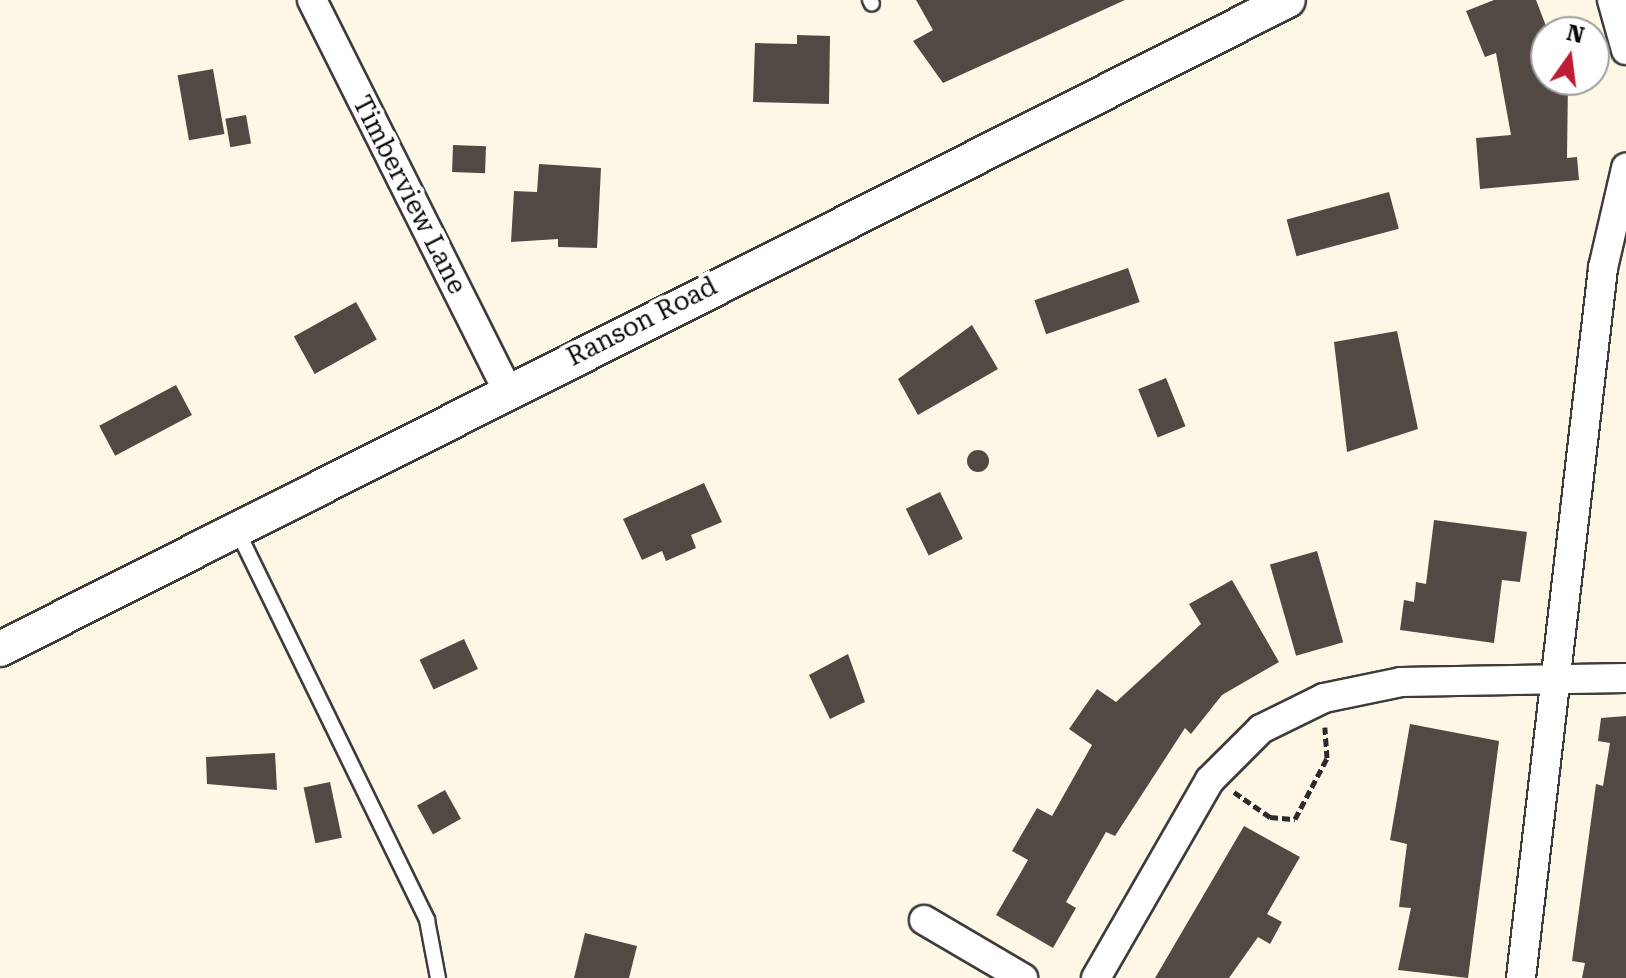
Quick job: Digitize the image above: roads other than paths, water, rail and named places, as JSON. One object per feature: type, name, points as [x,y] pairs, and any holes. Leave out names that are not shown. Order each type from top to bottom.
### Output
[{"type":"street","name":"Timberview Lane","points":[[312,0],[507,390]]},
{"type":"street","name":"Ranson Road","points":[[0,649],[507,390],[1288,0]]},
{"type":"street","points":[[1609,3],[1626,50]]},
{"type":"street","points":[[1521,978],[1603,268],[1626,168]]},
{"type":"street","points":[[1096,978],[1210,780],[1261,729],[1324,698],[1401,682],[1626,678]]},
{"type":"street","points":[[924,920],[1023,978]]},
{"type":"lane","points":[[236,528],[427,920],[438,978]]}]
